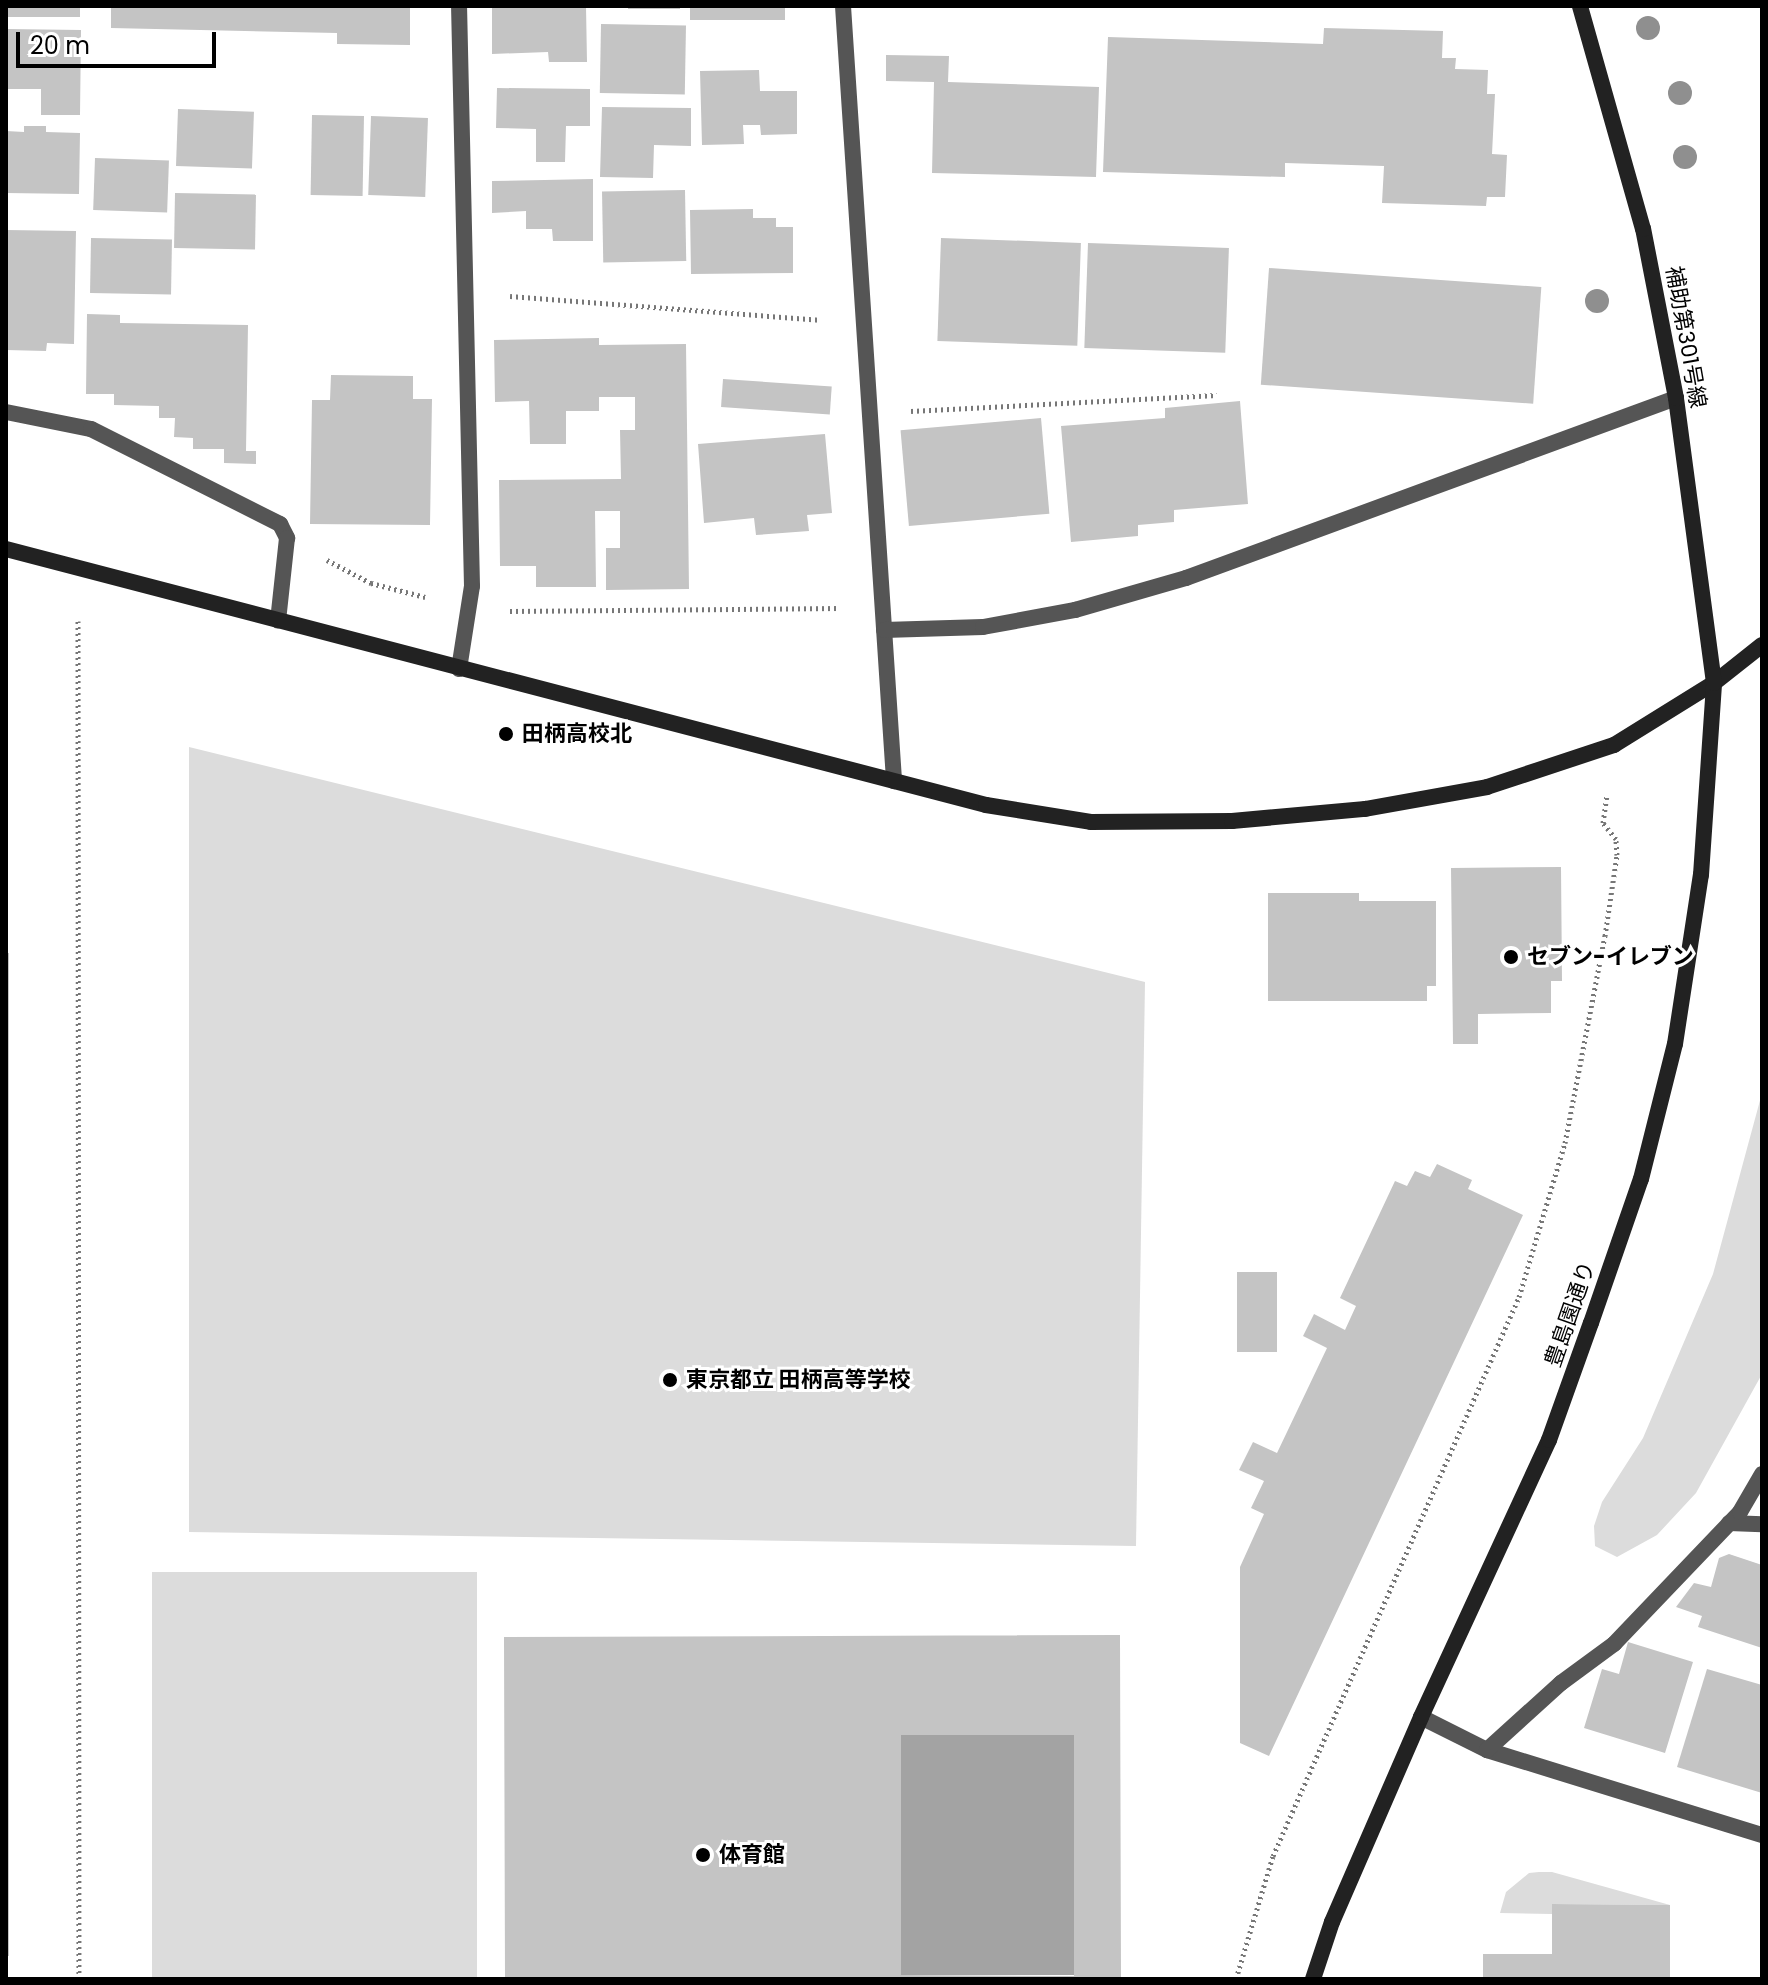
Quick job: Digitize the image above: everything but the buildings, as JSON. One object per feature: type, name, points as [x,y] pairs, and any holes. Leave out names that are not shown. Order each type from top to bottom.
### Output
[{"type":"street","points":[[459,6],[472,586],[459,669]]},
{"type":"street","points":[[843,6],[894,781]]},
{"type":"street","name":"補助第301号線","points":[[1580,6],[1643,229],[1676,398],[1714,683]]},
{"type":"street","points":[[884,630],[983,627],[1075,610],[1186,578],[1676,398]]},
{"type":"street","points":[[6,412],[91,429],[280,524],[287,538],[278,621]]},
{"type":"street","points":[[6,549],[986,805],[1091,822],[1232,821],[1365,809],[1487,787],[1614,745],[1714,683],[1762,645]]},
{"type":"street","name":"豊島園通り","points":[[1313,1979],[1332,1922],[1421,1717],[1549,1440],[1641,1179],[1675,1044],[1699,890],[1714,683]]},
{"type":"street","points":[[1487,1750],[1561,1683],[1614,1644],[1729,1523],[1762,1474]]},
{"type":"street","points":[[1729,1523],[1762,1524]]},
{"type":"street","points":[[1421,1717],[1487,1750],[1762,1835]]},
{"type":"path","points":[[465,293],[864,323]]},
{"type":"path","points":[[870,413],[1217,395]]},
{"type":"path","points":[[287,538],[371,583],[468,608],[530,613],[883,608]]},
{"type":"path","points":[[78,621],[79,1979]]},
{"type":"path","points":[[1236,1979],[1273,1856],[1519,1297],[1562,1154],[1605,936],[1617,855],[1616,839],[1603,823]]},
{"type":"shaded area","points":[[189,747],[1145,982],[1136,1546],[189,1532]]},
{"type":"shaded area","points":[[1762,1093],[1762,1374],[1696,1493],[1657,1535],[1617,1557],[1595,1546],[1594,1526],[1602,1502],[1643,1438],[1713,1274]]},
{"type":"shaded area","points":[[152,1572],[477,1572],[477,1979],[152,1979]]},
{"type":"shaded area","points":[[901,1735],[1074,1735],[1074,1975],[901,1975]]},
{"type":"shaded area","points":[[1552,1872],[1670,1905],[1553,1904],[1552,1914],[1500,1913],[1506,1892],[1529,1873]]},
{"type":"place","name":"田柄高校北","points":[[506,734]]},
{"type":"place","name":"セブン-イレブン","points":[[1511,957]]},
{"type":"place","name":"東京都立 田柄高等学校","points":[[670,1380]]},
{"type":"place","name":"体育館","points":[[703,1855]]}]
